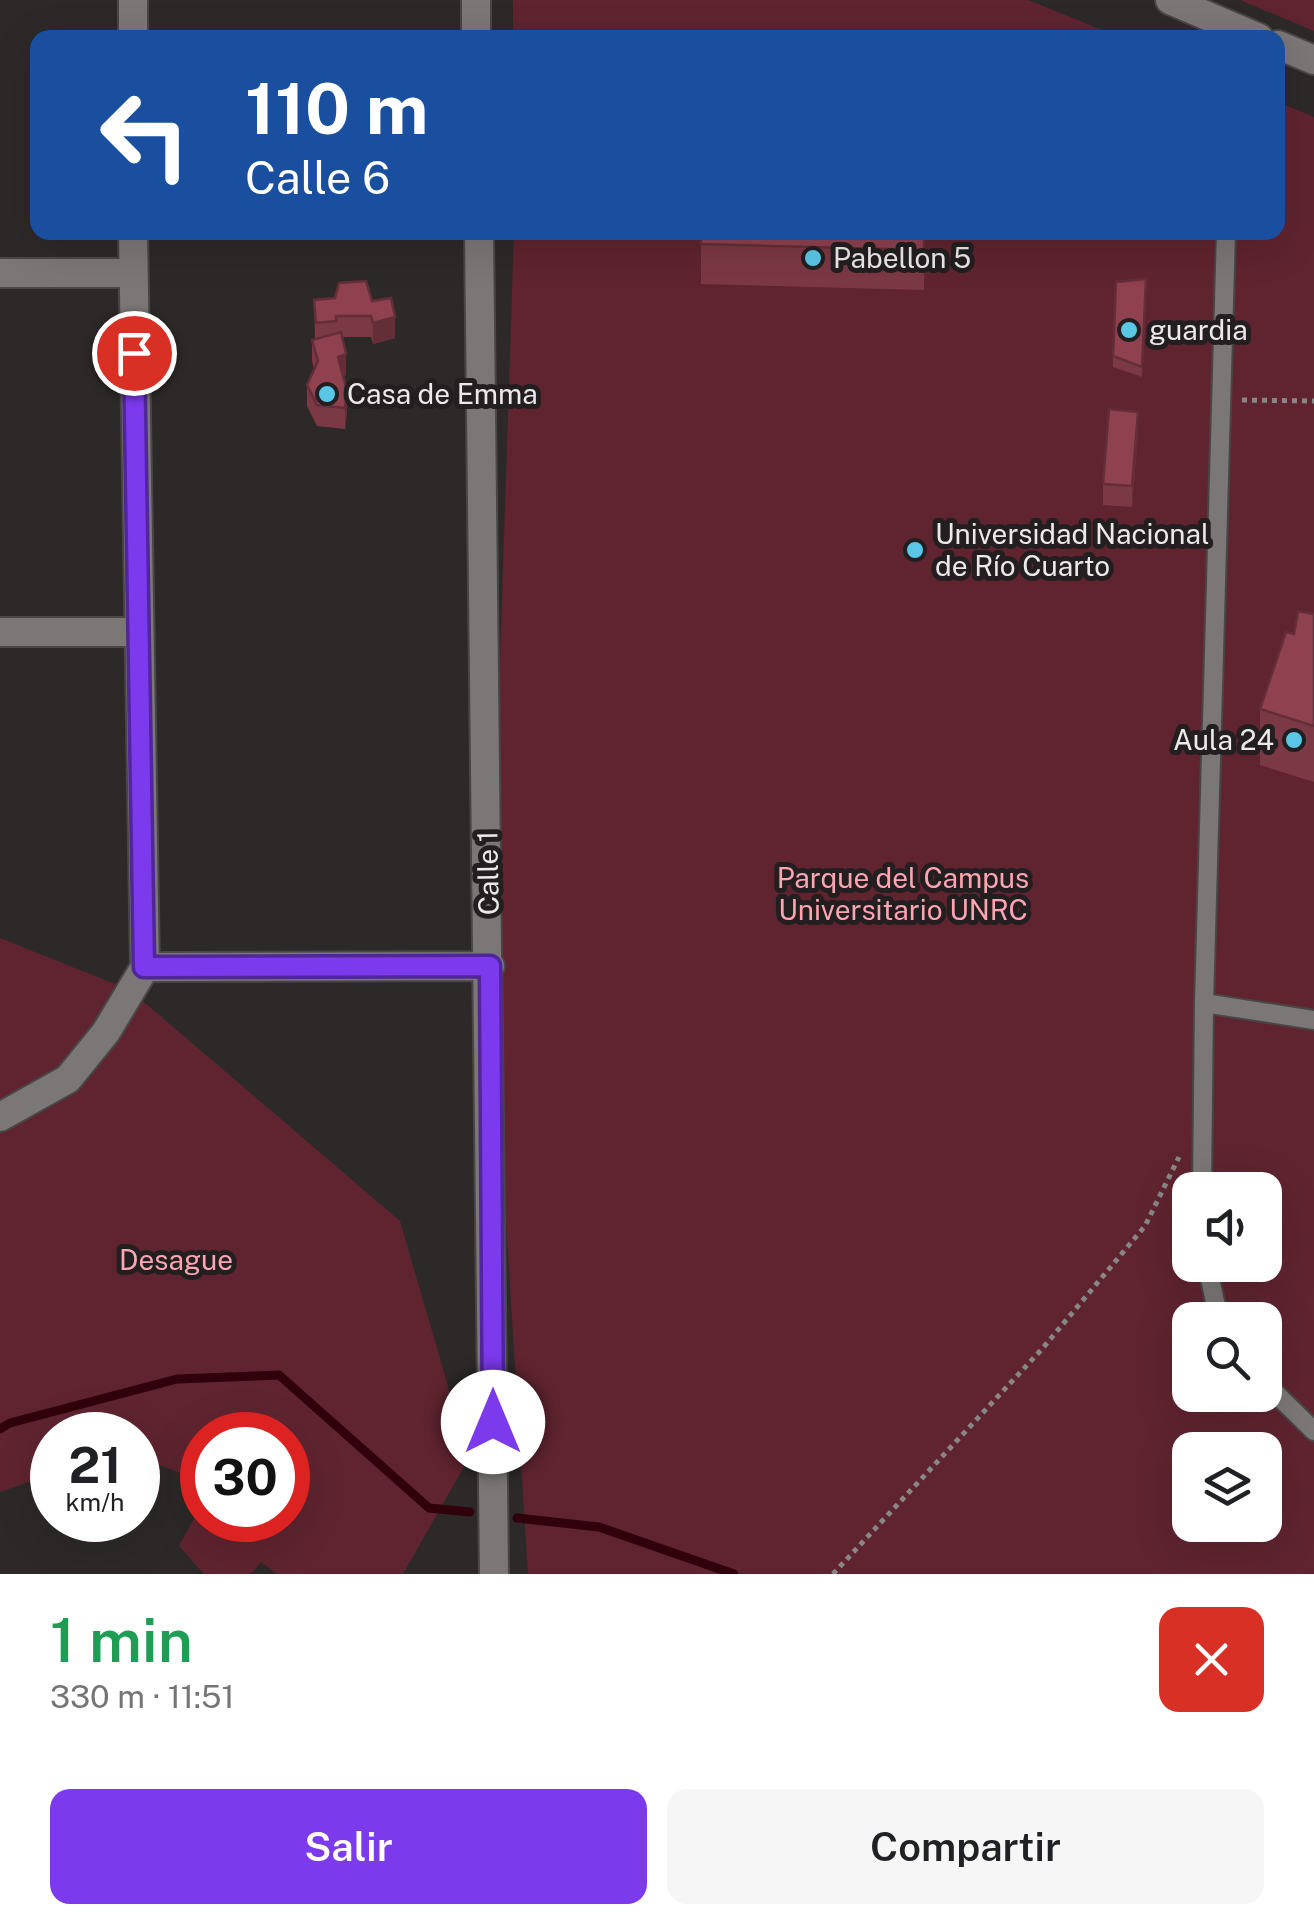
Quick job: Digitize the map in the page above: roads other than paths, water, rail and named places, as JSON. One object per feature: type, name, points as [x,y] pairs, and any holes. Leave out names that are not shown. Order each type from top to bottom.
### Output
[{"type":"street","points":[[133,0],[133,30]]},
{"type":"street","points":[[476,0],[476,30]]},
{"type":"street","points":[[1170,0],[1233,30]]},
{"type":"street","points":[[1285,48],[1314,60]]},
{"type":"street","points":[[0,1117],[68,1080],[106,1032],[144,967],[133,240]]},
{"type":"street","name":"Calle 1","points":[[479,240],[494,1574]]},
{"type":"street","points":[[0,274],[133,273]]},
{"type":"street","points":[[0,632],[139,632]]},
{"type":"street","points":[[144,967],[490,966]]},
{"type":"lane","points":[[1202,1172],[1226,240]]},
{"type":"lane","points":[[1204,1003],[1314,1020]]},
{"type":"lane","points":[[1282,1400],[1314,1431]]},
{"type":"waterway","points":[[0,1429],[10,1423],[177,1379],[279,1375],[429,1508],[470,1512]]},
{"type":"waterway","points":[[517,1518],[599,1527],[734,1574]]},
{"type":"place","name":"Pabellon 5","points":[[813,258]]},
{"type":"place","name":"guardia","points":[[1129,330]]},
{"type":"place","name":"Casa de Emma","points":[[327,394]]},
{"type":"place","name":"Universidad Nacional de Río Cuarto","points":[[915,550]]},
{"type":"place","name":"Aula 24","points":[[1294,740]]},
{"type":"park label","name":"Parque del Campus Universitario UNRC","points":[[903,894]]},
{"type":"park label","name":"Desague","points":[[176,1260]]}]
